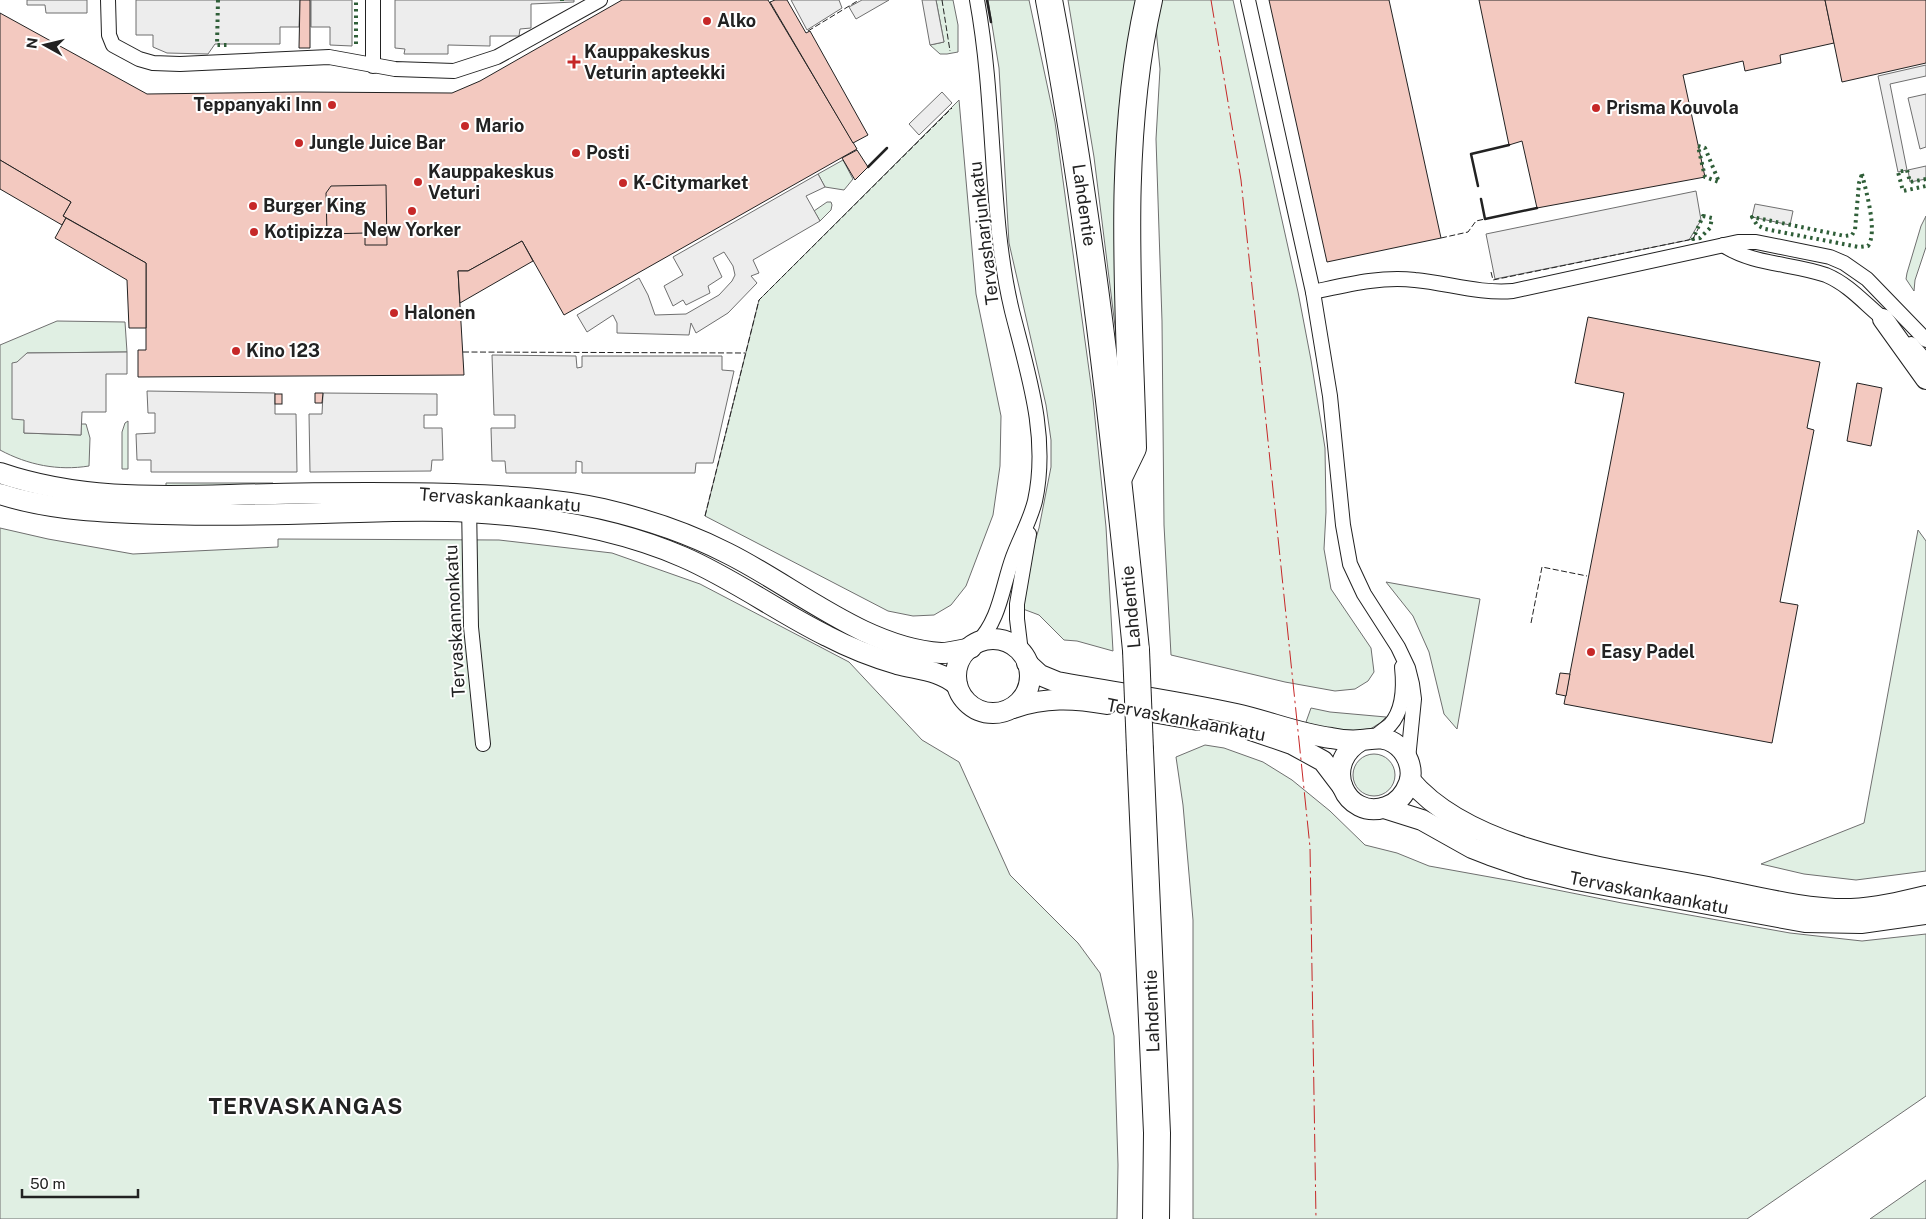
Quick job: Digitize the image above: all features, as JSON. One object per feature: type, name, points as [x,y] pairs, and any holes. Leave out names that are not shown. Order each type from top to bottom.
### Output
[{"type":"highway","name":"Lahdentie","points":[[1049,0],[1078,161],[1119,478],[1136,650],[1157,1133],[1156,1219]]},
{"type":"highway","points":[[1119,478],[1133,448],[1127,221],[1132,113],[1150,0]]},
{"type":"street","points":[[108,0],[109,35],[113,45],[153,63],[180,64],[329,58],[404,70],[454,71],[497,57],[600,0]]},
{"type":"street","points":[[373,0],[373,66]]},
{"type":"street","name":"Tervasharjunkatu","points":[[977,0],[986,61],[999,231],[1004,268],[1040,432],[1038,478],[1017,604],[1017,619],[1024,658]]},
{"type":"street","points":[[1248,0],[1313,292],[1330,396],[1343,525],[1350,564],[1364,594],[1398,647],[1408,668],[1412,684],[1414,699],[1408,760],[1410,780],[1401,798],[1384,808],[1374,809],[1354,802],[1347,795],[1340,777],[1342,759],[1354,745],[1368,739],[1390,725],[1396,716],[1400,702],[1402,669],[1398,647]]},
{"type":"street","points":[[1313,292],[1374,280],[1401,279],[1494,293],[1513,291],[1738,242],[1756,242],[1830,257],[1844,263],[1867,279],[1926,340]]},
{"type":"street","points":[[1723,246],[1739,254],[1813,271],[1832,278],[1851,290],[1902,334],[1926,361]]},
{"type":"street","points":[[1883,319],[1926,379]]},
{"type":"street","name":"Tervaskankaankatu","points":[[0,473],[41,485],[108,495],[192,496],[387,493],[469,503],[542,520],[584,526],[653,545],[685,558],[756,594],[826,636],[865,653],[897,664],[943,675],[957,685]]},
{"type":"street","name":"Tervaskankaankatu","points":[[0,494],[46,506],[150,514],[226,515],[421,511],[469,503],[577,504],[632,516],[688,535],[728,553],[847,623],[872,635],[927,651],[943,653],[974,646]]},
{"type":"street","name":"Tervaskannonkatu","points":[[469,503],[471,627],[483,744]]},
{"type":"street","name":"Tervasharjunkatu","points":[[974,646],[989,630],[996,614],[1013,557],[1030,520]]},
{"type":"street","points":[[985,640],[998,640],[1010,644],[1024,658],[1030,676],[1028,689],[1022,700],[1012,708],[1000,713],[988,713],[975,709],[966,702],[959,691],[956,679],[957,666],[964,654],[985,640]]},
{"type":"street","name":"Tervaskankaankatu","points":[[1024,658],[1040,675],[1057,682],[1237,714],[1314,735],[1331,738],[1368,739]]},
{"type":"street","name":"Tervaskankaankatu","points":[[1012,708],[1046,699],[1072,699],[1247,729],[1292,744],[1322,761],[1342,786]]},
{"type":"street","points":[[1368,739],[1385,739],[1395,744],[1403,751],[1408,760]]},
{"type":"street","name":"Tervaskankaankatu","points":[[1410,780],[1431,802],[1490,835],[1539,852],[1584,864],[1780,901],[1833,908],[1852,909],[1886,905],[1926,896]]},
{"type":"street","name":"Tervaskankaankatu","points":[[1384,808],[1422,820],[1472,848],[1490,855],[1528,868],[1577,880],[1805,922],[1861,923],[1926,914]]},
{"type":"green space","points":[[936,0],[953,0],[958,25],[958,52],[940,54],[930,45],[944,42]]},
{"type":"green space","points":[[988,0],[1029,0],[1055,122],[1093,399],[1106,527],[1113,651],[1077,641],[1064,640],[1039,615],[1023,609],[1027,568],[1039,528],[1051,467],[1051,440],[1046,405],[1009,243],[999,68]]},
{"type":"green space","points":[[1068,0],[1140,0],[1117,342],[1094,157]]},
{"type":"green space","points":[[1162,0],[1233,0],[1298,292],[1311,360],[1325,448],[1326,512],[1324,549],[1331,589],[1371,648],[1374,672],[1368,681],[1355,689],[1335,691],[1285,682],[1171,655],[1164,525],[1162,321],[1156,139],[1160,69],[1156,29]]},
{"type":"green space","points":[[959,100],[976,294],[1001,416],[1000,466],[993,515],[966,586],[951,605],[934,615],[913,616],[888,611],[705,516],[759,300]]},
{"type":"green space","points":[[843,160],[853,179],[844,190],[825,187],[818,174]]},
{"type":"green space","points":[[827,202],[831,202],[831,210],[820,221],[814,211]]},
{"type":"green space","points":[[1926,216],[1926,247],[1915,280],[1914,291],[1906,279],[1921,226]]},
{"type":"green space","points":[[57,321],[125,322],[127,352],[27,353],[24,433],[81,435],[81,424],[86,424],[90,438],[89,466],[66,468],[43,466],[21,460],[0,450],[0,345]]},
{"type":"green space","points":[[128,421],[128,469],[122,469],[122,432],[125,423]]},
{"type":"green space","points":[[166,483],[273,483],[274,487],[166,488]]},
{"type":"green space","points":[[0,528],[48,539],[133,554],[278,547],[278,539],[499,540],[612,553],[700,584],[849,662],[922,740],[959,762],[1010,875],[1078,943],[1100,973],[1114,1036],[1118,1165],[1117,1219],[0,1219]]},
{"type":"green space","points":[[1918,530],[1926,541],[1926,871],[1856,880],[1804,874],[1761,864],[1864,823]]},
{"type":"green space","points":[[1386,582],[1480,599],[1457,729],[1444,714],[1429,652],[1413,616]]},
{"type":"green space","points":[[1311,708],[1330,712],[1386,717],[1367,731],[1318,729],[1306,722]]},
{"type":"green space","points":[[1205,745],[1224,748],[1263,762],[1292,780],[1330,811],[1365,845],[1397,853],[1429,866],[1790,933],[1862,941],[1926,934],[1926,1096],[1747,1219],[1193,1219],[1193,920],[1183,805],[1176,757]]},
{"type":"green space","points":[[1374,754],[1389,760],[1395,775],[1389,790],[1374,796],[1359,790],[1353,775],[1359,760]]},
{"type":"green space","points":[[1926,1180],[1926,1219],[1870,1219]]},
{"type":"shaded area","points":[[27,0],[87,0],[87,13],[46,13],[45,5],[27,5]]},
{"type":"shaded area","points":[[136,0],[300,0],[299,27],[280,27],[280,44],[215,44],[208,54],[167,53],[153,47],[153,35],[136,35]]},
{"type":"shaded area","points":[[311,0],[352,0],[352,46],[330,45],[330,27],[311,27]]},
{"type":"shaded area","points":[[395,0],[574,0],[574,2],[531,4],[531,28],[520,29],[519,36],[490,36],[490,46],[448,45],[448,54],[404,54],[405,49],[395,48]]},
{"type":"shaded area","points":[[791,0],[839,0],[842,8],[807,30]]},
{"type":"shaded area","points":[[862,0],[889,0],[856,19],[849,7]]},
{"type":"shaded area","points":[[922,0],[936,0],[944,42],[930,45]]},
{"type":"shaded area","points":[[1926,65],[1926,76],[1890,84],[1907,170],[1898,172],[1878,76]]},
{"type":"shaded area","points":[[942,92],[952,103],[919,135],[909,124]]},
{"type":"shaded area","points":[[1926,94],[1926,147],[1920,149],[1908,98]]},
{"type":"shaded area","points":[[1926,166],[1926,179],[1910,182],[1908,170]]},
{"type":"shaded area","points":[[818,174],[825,187],[806,196],[820,221],[753,260],[759,273],[751,276],[757,283],[728,313],[696,333],[691,323],[689,335],[617,333],[617,323],[613,315],[587,332],[577,315],[639,278],[648,295],[655,315],[686,314],[719,295],[735,275],[733,266],[724,252],[713,258],[722,277],[708,286],[710,293],[686,305],[683,300],[673,306],[664,286],[683,275],[673,257]]},
{"type":"shaded area","points":[[1696,191],[1701,220],[1689,240],[1495,279],[1486,234]]},
{"type":"shaded area","points":[[1755,204],[1793,211],[1790,225],[1752,217]]},
{"type":"shaded area","points":[[127,352],[127,374],[106,374],[106,412],[82,412],[81,435],[24,433],[24,420],[12,419],[12,363],[17,362],[27,353]]},
{"type":"shaded area","points":[[492,355],[576,356],[577,368],[582,367],[582,356],[722,356],[722,370],[734,371],[713,463],[696,463],[695,473],[582,473],[582,462],[576,461],[576,473],[506,473],[505,461],[492,461],[491,428],[515,428],[515,415],[494,415]]},
{"type":"shaded area","points":[[147,391],[275,393],[275,414],[296,414],[297,472],[151,472],[151,460],[137,460],[136,434],[155,433],[155,413],[148,413]]},
{"type":"shaded area","points":[[323,393],[437,394],[437,415],[424,415],[424,428],[442,428],[443,460],[432,460],[431,471],[310,472],[309,414],[322,414]]},
{"type":"building","points":[[300,0],[310,0],[310,48],[299,48]]},
{"type":"building","name":"Kauppakeskus Veturi","points":[[622,0],[768,0],[857,149],[564,315],[522,241],[468,271],[458,271],[464,375],[138,377],[138,350],[146,350],[146,263],[63,216],[71,202],[0,160],[0,13],[147,94],[452,93],[480,81]]},
{"type":"building","points":[[787,0],[806,33],[810,31],[868,135],[853,143],[770,2]]},
{"type":"building","points":[[1269,0],[1389,0],[1441,238],[1327,262]]},
{"type":"building","name":"Prisma Kouvola","points":[[1479,0],[1825,0],[1834,43],[1780,55],[1781,63],[1745,71],[1743,61],[1683,75],[1705,177],[1537,208],[1522,141],[1509,145]]},
{"type":"building","points":[[1825,0],[1926,0],[1926,63],[1842,82]]},
{"type":"building","points":[[857,150],[868,167],[855,180],[842,158]]},
{"type":"building","points":[[0,160],[71,202],[63,216],[66,218],[62,225],[0,189]]},
{"type":"building","points":[[386,185],[387,245],[365,245],[365,233],[327,234],[326,193],[331,186]]},
{"type":"building","points":[[66,218],[146,263],[146,328],[129,328],[127,280],[55,238]]},
{"type":"building","points":[[522,241],[533,261],[460,303],[458,271],[468,271]]},
{"type":"building","points":[[1588,317],[1820,362],[1807,428],[1814,430],[1780,602],[1798,605],[1772,743],[1564,704],[1624,393],[1575,383]]},
{"type":"building","points":[[1857,383],[1882,388],[1871,446],[1847,441]]},
{"type":"building","points":[[315,393],[323,393],[322,403],[315,403]]},
{"type":"building","points":[[275,394],[282,394],[282,404],[275,404]]},
{"type":"building","points":[[1560,673],[1570,674],[1566,696],[1556,694]]},
{"type":"hedge","points":[[218,0],[217,45],[227,45]]},
{"type":"hedge","points":[[356,0],[356,44]]},
{"type":"hedge","points":[[1698,146],[1705,148],[1719,182],[1705,177],[1698,146]]},
{"type":"hedge","points":[[1926,179],[1910,182],[1907,170],[1898,172],[1903,191],[1926,186]]},
{"type":"hedge","points":[[1862,174],[1872,222],[1871,240],[1868,246],[1859,247],[1765,229],[1757,225],[1752,217],[1845,236],[1852,235],[1855,230],[1859,183],[1862,174]]},
{"type":"hedge","points":[[1703,216],[1712,218],[1710,228],[1700,238],[1693,239],[1703,216]]},
{"type":"fence","points":[[808,31],[859,0]]},
{"type":"fence","points":[[942,0],[950,51]]},
{"type":"fence","points":[[705,516],[759,300],[952,108]]},
{"type":"fence","points":[[1441,238],[1468,232],[1476,221],[1485,219]]},
{"type":"fence","points":[[1491,272],[1493,280],[1693,239],[1698,229]]},
{"type":"fence","points":[[463,352],[745,353]]},
{"type":"fence","points":[[1531,623],[1542,567],[1587,576]]},
{"type":"wall","points":[[987,0],[991,22]]},
{"type":"wall","points":[[1478,186],[1471,154],[1509,145]]},
{"type":"wall","points":[[868,167],[887,148]]},
{"type":"wall","points":[[1481,199],[1485,219],[1537,208]]},
{"type":"power","points":[[1211,0],[1241,180],[1310,847],[1316,1219]]},
{"type":"place","name":"Alko","points":[[707,21]]},
{"type":"place","name":"Kauppakeskus Veturin apteekki","points":[[574,62]]},
{"type":"place","name":"Teppanyaki Inn","points":[[332,105]]},
{"type":"place","name":"Prisma Kouvola","points":[[1596,108]]},
{"type":"place","name":"Mario","points":[[465,126]]},
{"type":"place","name":"Jungle Juice Bar","points":[[299,143]]},
{"type":"place","name":"Posti","points":[[576,153]]},
{"type":"place","name":"Kauppakeskus Veturi","points":[[418,182]]},
{"type":"place","name":"K-Citymarket","points":[[623,183]]},
{"type":"place","name":"Burger King","points":[[253,206]]},
{"type":"place","name":"New Yorker","points":[[412,211]]},
{"type":"place","name":"Kotipizza","points":[[254,232]]},
{"type":"place","name":"Halonen","points":[[394,313]]},
{"type":"place","name":"Kino 123","points":[[236,351]]},
{"type":"place","name":"Easy Padel","points":[[1591,652]]},
{"type":"district","name":"TERVASKANGAS","points":[[306,1106]]}]
